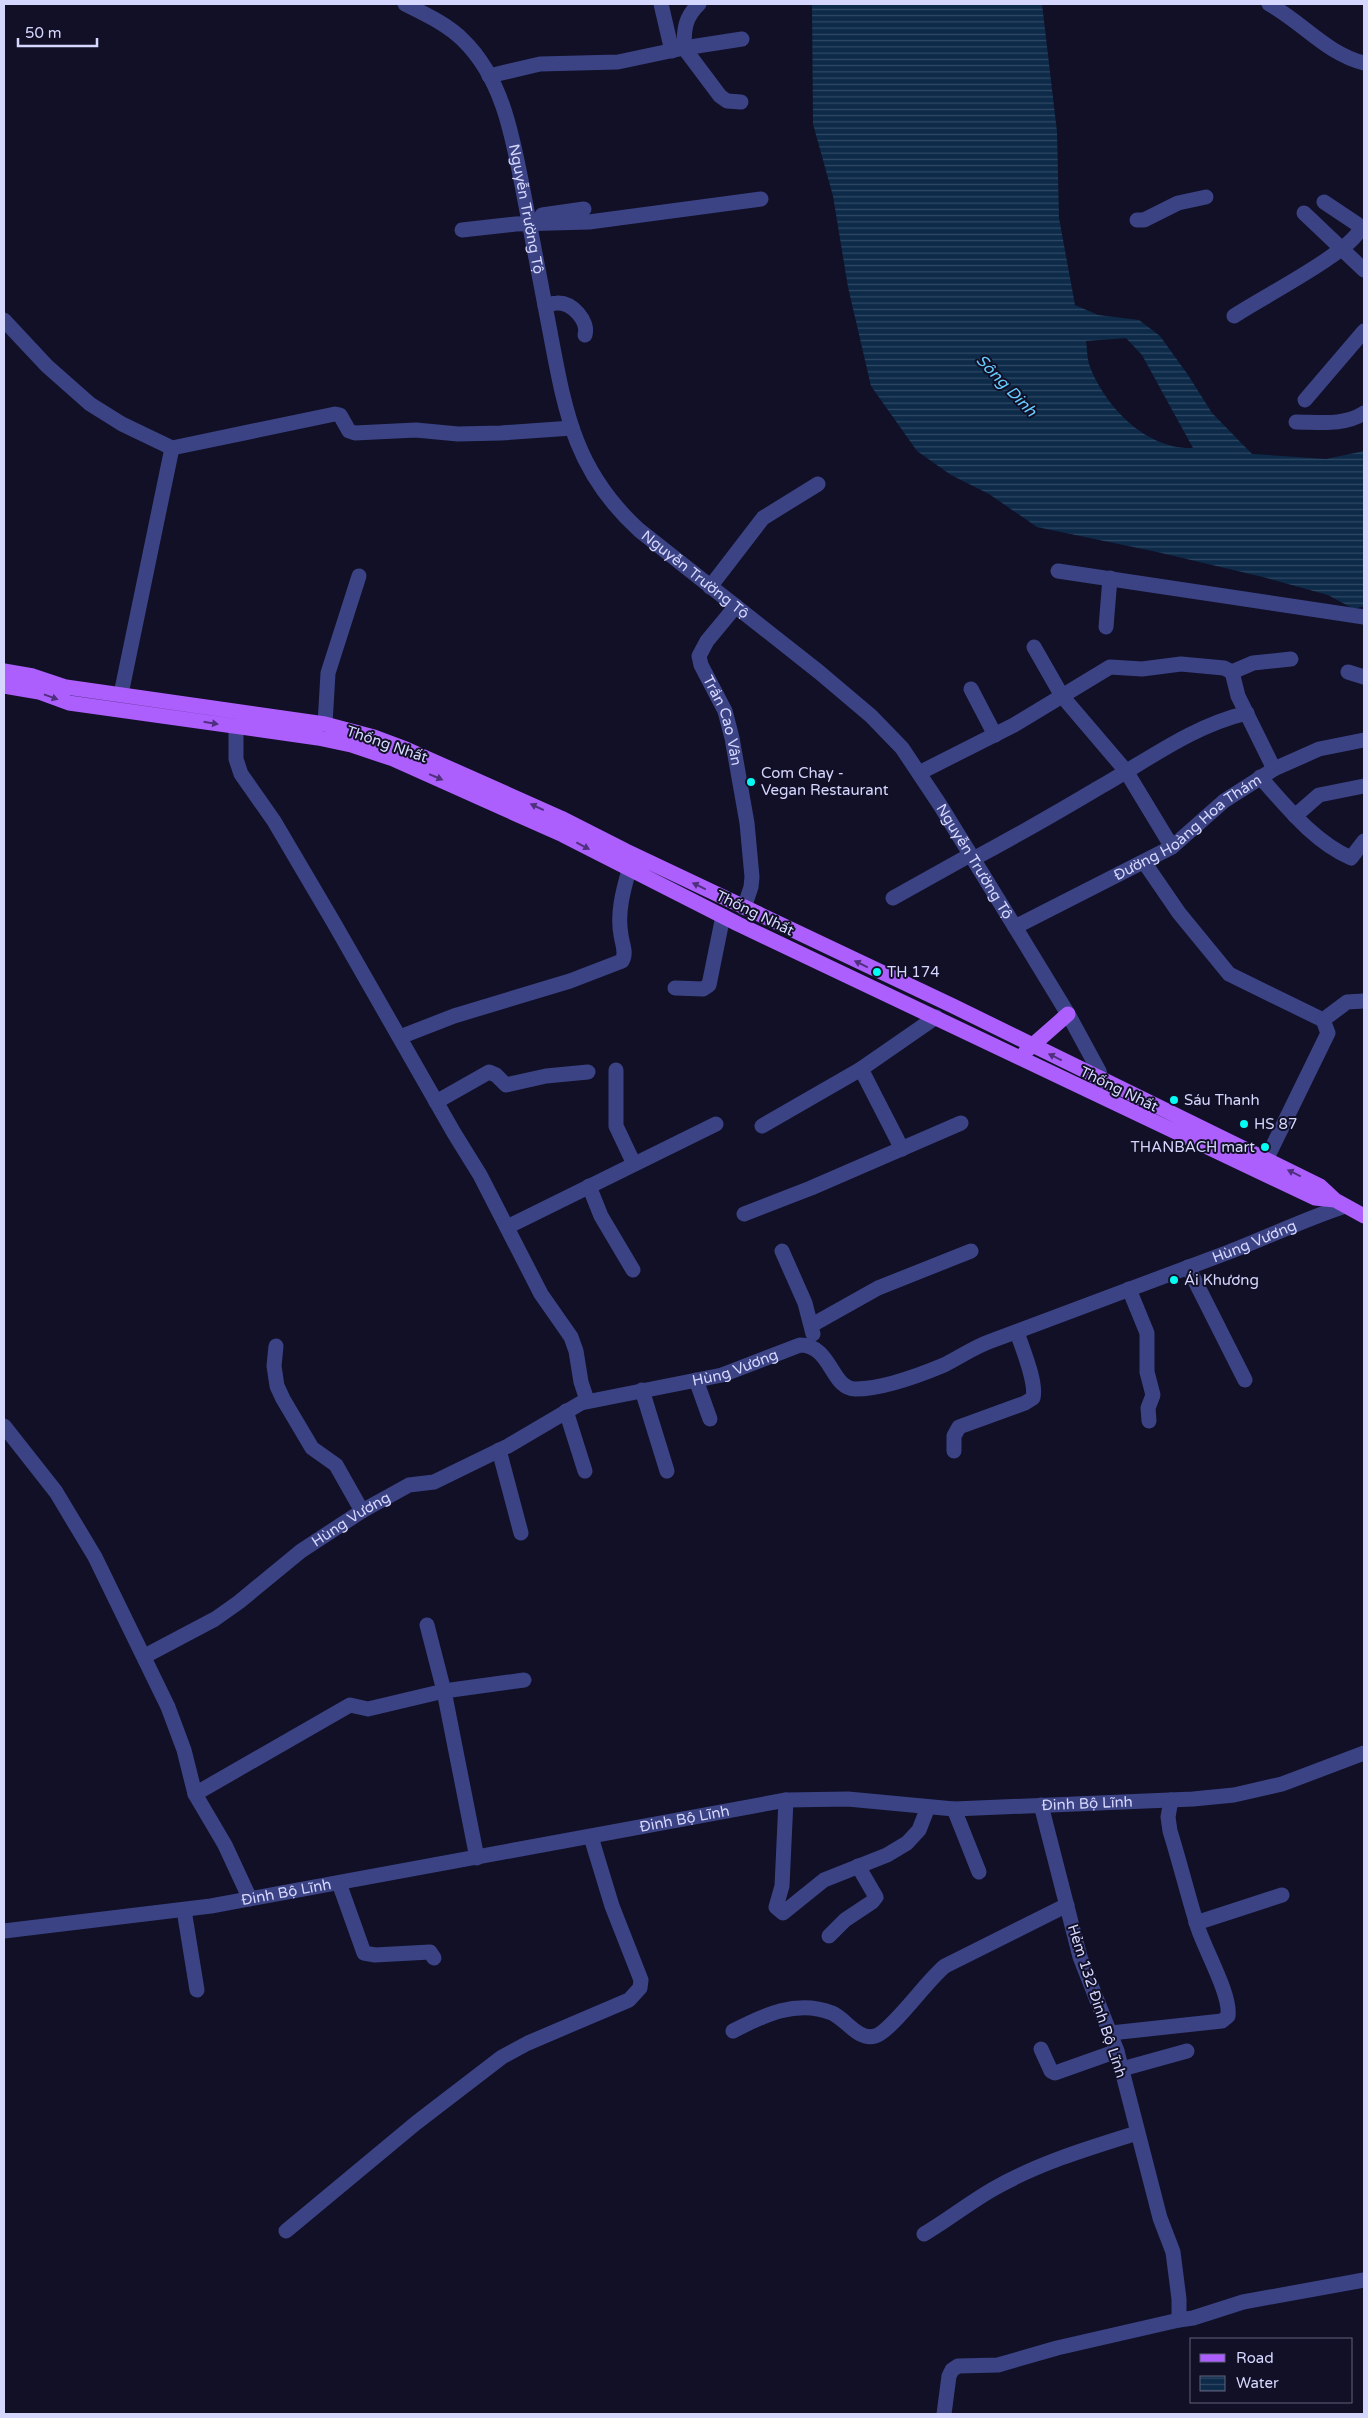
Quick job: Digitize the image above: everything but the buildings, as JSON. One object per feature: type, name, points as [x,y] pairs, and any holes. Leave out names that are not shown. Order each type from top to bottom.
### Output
[{"type":"main road","name":"Thống Nhất","points":[[4,671],[33,676],[66,687],[121,694],[142,705],[236,727],[333,741],[394,759],[563,835],[629,870],[768,938],[1314,1198],[1340,1203]]},
{"type":"main road","name":"Thống Nhất","points":[[4,686],[39,692],[69,703],[142,705],[325,724],[374,737],[429,758],[561,818],[775,923],[953,1006],[1320,1186],[1340,1203]]},
{"type":"main road","points":[[768,938],[775,923]]},
{"type":"main road","points":[[1020,1058],[1031,1045],[1068,1014]]},
{"type":"main road","points":[[1340,1203],[1364,1216]]},
{"type":"street","name":"Nguyễn Trường Tộ","points":[[405,4],[444,25],[462,39],[476,55],[489,76],[509,124],[559,380],[572,428],[587,466],[601,490],[617,509],[660,548],[736,606],[870,716],[902,748],[920,773],[1016,927],[1068,1014],[1096,1065],[1101,1079]]},
{"type":"street","points":[[661,4],[678,50],[720,96],[727,101],[741,102]]},
{"type":"street","points":[[678,50],[689,13],[699,4]]},
{"type":"street","points":[[1269,4],[1329,47],[1364,63]]},
{"type":"street","points":[[489,76],[540,64],[618,62],[742,39]]},
{"type":"street","points":[[1136,220],[1144,220],[1178,203],[1206,197]]},
{"type":"street","points":[[528,221],[598,221],[761,199]]},
{"type":"street","points":[[1234,316],[1341,250],[1356,236],[1359,226],[1324,202]]},
{"type":"street","points":[[462,230],[528,221],[584,209]]},
{"type":"street","points":[[1304,213],[1364,270]]},
{"type":"street","points":[[545,306],[557,303],[572,309],[584,320],[585,335]]},
{"type":"street","points":[[4,320],[47,366],[90,404],[122,424],[172,448],[335,414],[340,415],[349,431],[355,433],[416,430],[458,434],[572,428]]},
{"type":"street","points":[[1305,400],[1364,330]]},
{"type":"street","points":[[1296,422],[1345,421],[1364,413]]},
{"type":"street","points":[[121,694],[172,448]]},
{"type":"street","points":[[710,587],[763,518],[818,484]]},
{"type":"street","points":[[1058,571],[1364,617]]},
{"type":"street","points":[[325,724],[328,673],[358,576]]},
{"type":"street","points":[[1106,627],[1110,578]]},
{"type":"street","name":"Trần Cao Vân","points":[[736,606],[707,641],[699,656],[701,666],[714,688],[728,722],[743,794],[752,877],[751,887],[744,908]]},
{"type":"street","points":[[1034,647],[1062,696],[1126,771],[1172,848]]},
{"type":"street","points":[[1232,672],[1253,662],[1290,659]]},
{"type":"street","points":[[920,773],[995,735],[1098,673],[1115,666],[1142,669],[1181,664],[1224,668],[1232,672]]},
{"type":"street","points":[[1232,672],[1236,690],[1274,768]]},
{"type":"street","points":[[1348,672],[1364,677]]},
{"type":"street","points":[[971,689],[995,735]]},
{"type":"street","points":[[893,898],[1049,818],[1126,771],[1209,724],[1247,714]]},
{"type":"street","points":[[236,727],[236,759],[241,774],[274,821],[480,1175],[541,1294],[574,1343],[581,1382],[587,1400]]},
{"type":"street","name":"Đường Hoàng Hoa Thám","points":[[1016,927],[1172,848],[1224,801],[1274,768],[1319,749],[1364,740]]},
{"type":"street","points":[[1260,777],[1295,816],[1325,844],[1358,861],[1364,841]]},
{"type":"street","points":[[1295,816],[1319,795],[1364,786]]},
{"type":"street","points":[[1144,862],[1179,913],[1228,974],[1323,1020],[1328,1032],[1266,1160]]},
{"type":"street","points":[[400,1037],[454,1016],[570,981],[622,961],[624,949],[619,919],[629,870]]},
{"type":"street","points":[[675,988],[703,989],[709,985],[723,916]]},
{"type":"street","points":[[1323,1020],[1347,1002],[1364,1001]]},
{"type":"street","points":[[762,1126],[861,1069],[936,1017]]},
{"type":"street","points":[[861,1069],[902,1149]]},
{"type":"street","points":[[616,1070],[616,1126],[634,1164]]},
{"type":"street","points":[[436,1102],[489,1072],[496,1075],[506,1085],[546,1076],[588,1072]]},
{"type":"street","points":[[1094,1094],[1101,1079]]},
{"type":"street","points":[[744,1214],[961,1123]]},
{"type":"street","points":[[507,1227],[716,1124]]},
{"type":"street","points":[[589,1186],[601,1216],[633,1270]]},
{"type":"street","name":"Hùng Vương","points":[[145,1656],[215,1619],[301,1551],[362,1511],[409,1485],[434,1482],[499,1450],[587,1400],[737,1371],[796,1346],[806,1345],[813,1348],[826,1359],[840,1381],[854,1390],[880,1385],[930,1370],[980,1345],[1188,1267],[1340,1203]]},
{"type":"street","points":[[782,1251],[805,1303],[812,1325],[813,1348]]},
{"type":"street","points":[[812,1325],[878,1288],[971,1251]]},
{"type":"street","points":[[1188,1267],[1245,1380]]},
{"type":"street","points":[[1129,1289],[1147,1334],[1146,1372],[1153,1395],[1148,1408],[1149,1421]]},
{"type":"street","points":[[954,1451],[954,1436],[959,1428],[1025,1403],[1033,1398],[1034,1389],[1017,1332]]},
{"type":"street","points":[[276,1346],[275,1378],[283,1399],[312,1448],[336,1465],[362,1511]]},
{"type":"street","points":[[696,1380],[710,1418]]},
{"type":"street","points":[[642,1390],[667,1471]]},
{"type":"street","points":[[566,1411],[585,1471]]},
{"type":"street","points":[[4,1426],[56,1492],[82,1531],[145,1656],[178,1735],[195,1794],[224,1845],[250,1899]]},
{"type":"street","points":[[499,1450],[521,1533]]},
{"type":"street","points":[[427,1625],[444,1691],[477,1858]]},
{"type":"street","points":[[195,1794],[350,1705],[368,1709],[444,1691],[524,1680]]},
{"type":"street","name":"Đinh Bộ Lĩnh","points":[[4,1931],[184,1910],[250,1899],[786,1800],[848,1799],[954,1809],[1223,1796],[1258,1790],[1307,1776],[1364,1753]]},
{"type":"street","points":[[786,1800],[782,1886],[777,1904],[778,1910],[784,1913],[824,1880],[887,1855],[912,1839],[919,1830],[928,1807]]},
{"type":"street","points":[[1111,2033],[1225,2019],[1228,2011],[1196,1923],[1170,1831],[1168,1817],[1171,1800]]},
{"type":"street","name":"Hẻm 132 Đinh Bộ Lĩnh","points":[[1041,1805],[1084,1968],[1111,2033],[1162,2225],[1173,2252],[1179,2299],[1179,2320]]},
{"type":"street","points":[[954,1809],[979,1872]]},
{"type":"street","points":[[286,2231],[416,2123],[502,2056],[629,2000],[636,1994],[641,1980],[612,1906],[591,1837]]},
{"type":"street","points":[[829,1936],[845,1920],[872,1902],[876,1897],[858,1866]]},
{"type":"street","points":[[339,1882],[364,1953],[374,1955],[430,1952],[434,1958]]},
{"type":"street","points":[[1196,1923],[1282,1896]]},
{"type":"street","points":[[733,2031],[777,2011],[810,2009],[833,2013],[860,2033],[875,2036],[886,2029],[929,1980],[945,1966],[1067,1905]]},
{"type":"street","points":[[184,1910],[197,1990]]},
{"type":"street","points":[[1041,2049],[1051,2071],[1055,2073],[1116,2051]]},
{"type":"street","points":[[1122,2069],[1186,2051]]},
{"type":"street","points":[[924,2234],[953,2217],[993,2189],[1022,2174],[1069,2155],[1137,2133]]},
{"type":"street","points":[[944,2414],[949,2376],[952,2370],[958,2366],[998,2365],[1057,2348],[1193,2318],[1243,2302],[1364,2280]]},
{"type":"water","name":"Sông Dinh","points":[[812,4],[1042,4],[1057,132],[1059,218],[1075,305],[1098,315],[1139,320],[1160,336],[1212,413],[1252,454],[1326,459],[1364,451],[1364,606],[1354,609],[1328,595],[1263,577],[1157,552],[1037,527],[989,494],[951,475],[917,451],[871,386],[848,287],[833,196],[813,124]],"holes":[[[1126,338],[1142,355],[1193,448],[1176,447],[1159,442],[1143,433],[1116,410],[1096,380],[1089,364],[1086,341]]]},
{"type":"place","name":"Com Chay - Vegan Restaurant","points":[[751,782]]},
{"type":"place","name":"TH 174","points":[[877,972]]},
{"type":"place","name":"Sáu Thanh","points":[[1174,1100]]},
{"type":"place","name":"HS 87","points":[[1244,1124]]},
{"type":"place","name":"THANBACH mart","points":[[1265,1147]]},
{"type":"place","name":"Ái Khương","points":[[1174,1280]]}]
